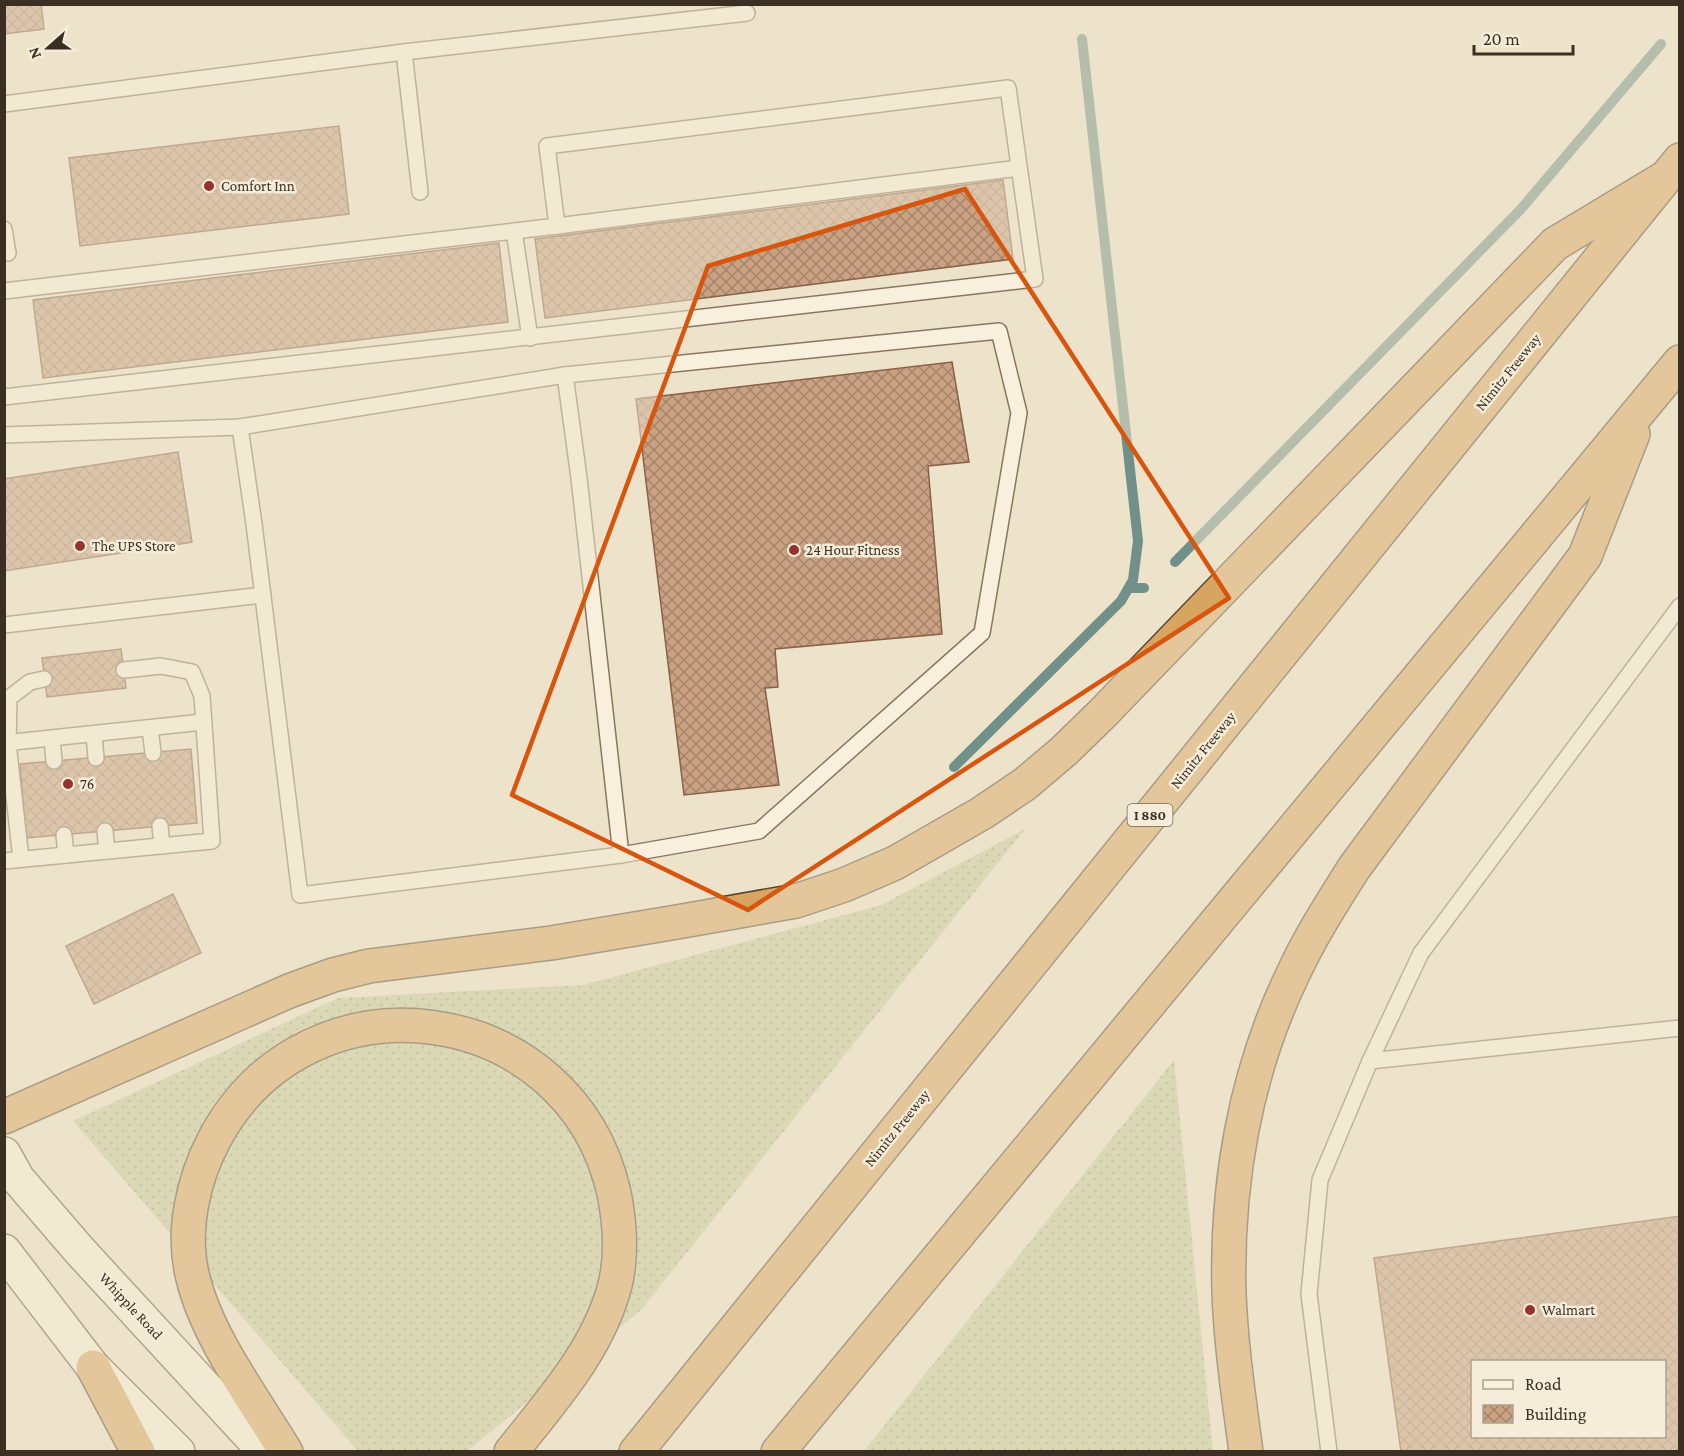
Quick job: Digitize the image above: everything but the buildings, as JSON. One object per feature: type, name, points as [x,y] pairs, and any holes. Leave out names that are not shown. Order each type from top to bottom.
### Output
[{"type":"highway","points":[[4,1117],[289,991],[333,975],[369,966],[551,943],[796,901],[875,872],[939,839],[1025,783],[1064,751],[1555,244],[1671,170]]},
{"type":"highway","name":"Nimitz Freeway","points":[[636,1452],[1671,170]]},
{"type":"highway","points":[[778,1452],[1680,362]]},
{"type":"highway","points":[[1246,1452],[1229,1295],[1229,1229],[1236,1158],[1251,1090],[1270,1029],[1292,975],[1320,922],[1353,868],[1585,556],[1645,405]]},
{"type":"highway","points":[[285,1452],[202,1310],[192,1275],[188,1235],[194,1195],[204,1158],[222,1126],[244,1097],[270,1071],[302,1050],[334,1036],[372,1028],[408,1025],[445,1028],[484,1040],[518,1058],[549,1079],[575,1106],[594,1137],[608,1169],[616,1206],[620,1245],[615,1283],[603,1322],[585,1355],[511,1452]]},
{"type":"highway","points":[[93,1367],[138,1452]]},
{"type":"main road","name":"Whipple Road","points":[[4,1154],[18,1179],[80,1251],[265,1452]]},
{"type":"main road","points":[[4,1251],[93,1367],[178,1452]]},
{"type":"lane","points":[[4,104],[404,52],[747,13]]},
{"type":"lane","points":[[404,52],[420,192]]},
{"type":"lane","points":[[4,397],[1035,279],[1008,88],[547,146],[557,226]]},
{"type":"lane","points":[[4,291],[557,226],[1019,168]]},
{"type":"lane","points":[[4,229],[8,253]]},
{"type":"lane","points":[[514,231],[530,338]]},
{"type":"lane","points":[[4,435],[240,427],[565,375],[999,331],[1019,412],[982,633],[759,831],[621,855],[300,895],[240,427]]},
{"type":"lane","points":[[565,375],[579,478],[621,855]]},
{"type":"lane","points":[[4,626],[263,595]]},
{"type":"lane","points":[[1329,1452],[1309,1294],[1320,1180],[1370,1061],[1421,953],[1680,606]]},
{"type":"lane","points":[[4,861],[212,841],[202,696],[192,672],[161,666],[124,670]]},
{"type":"lane","points":[[21,860],[6,743],[9,698],[30,682],[44,679]]},
{"type":"lane","points":[[6,743],[203,722]]},
{"type":"lane","points":[[150,728],[153,753]]},
{"type":"lane","points":[[94,734],[96,758]]},
{"type":"lane","points":[[52,738],[54,761]]},
{"type":"lane","points":[[160,826],[162,846]]},
{"type":"lane","points":[[105,831],[107,851]]},
{"type":"lane","points":[[64,835],[66,855]]},
{"type":"lane","points":[[1370,1061],[1680,1028]]},
{"type":"highlighted area","points":[[965,189],[1229,598],[748,910],[512,795],[708,266]]},
{"type":"green space","points":[[1025,829],[641,1310],[467,1451],[358,1451],[73,1121],[338,998],[583,985],[881,905]]},
{"type":"green space","points":[[1174,1060],[1213,1451],[864,1451]]},
{"type":"waterway","points":[[954,767],[1121,601],[1133,580],[1138,541],[1082,39]]},
{"type":"waterway","points":[[1175,562],[1521,209],[1661,44]]},
{"type":"waterway","points":[[1129,588],[1144,588]]},
{"type":"place","name":"Comfort Inn","points":[[209,186]]},
{"type":"place","name":"The UPS Store","points":[[80,546]]},
{"type":"place","name":"24 Hour Fitness","points":[[794,550]]},
{"type":"place","name":"76","points":[[68,784]]},
{"type":"place","name":"Walmart","points":[[1530,1310]]}]
